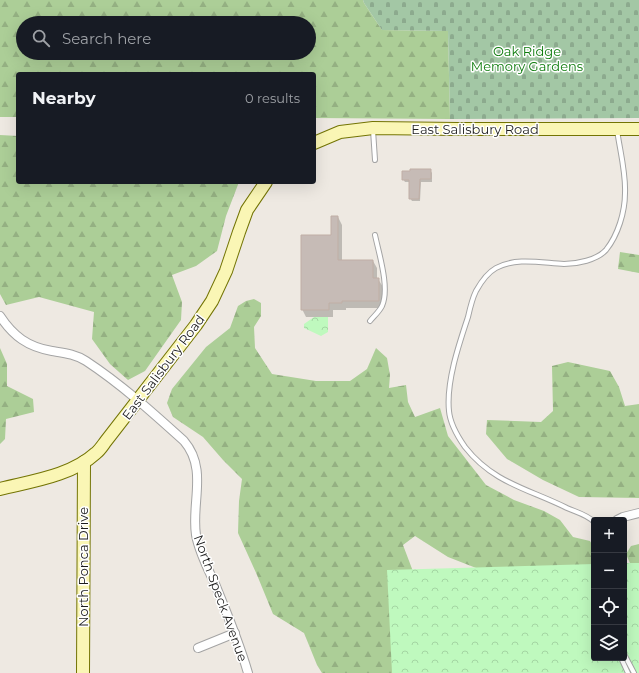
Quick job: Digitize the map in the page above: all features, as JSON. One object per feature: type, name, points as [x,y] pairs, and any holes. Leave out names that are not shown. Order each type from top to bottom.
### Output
[{"type":"street","name":"East Salisbury Road","points":[[316,142],[340,132],[373,128],[639,129]]},
{"type":"street","name":"East Salisbury Road","points":[[0,489],[72,469],[96,453],[196,325],[212,301],[226,271],[238,232],[247,210],[265,184]]},
{"type":"street","name":"North Speck Avenue","points":[[0,316],[6,325],[22,340],[50,350],[68,353],[86,361],[138,400],[184,441],[190,449],[194,455],[196,464],[196,536],[235,633],[248,673]]},
{"type":"street","name":"North Ponca Drive","points":[[83,673],[84,462]]},
{"type":"street","points":[[623,517],[639,513]]},
{"type":"street","points":[[198,648],[235,633]]},
{"type":"lane","points":[[373,128],[375,160]]},
{"type":"lane","points":[[591,520],[495,476],[484,466],[465,446],[453,424],[449,413],[449,388],[461,336],[475,293],[486,276],[493,270],[508,263],[530,262],[566,264],[586,261],[598,256],[605,250],[611,241],[620,222],[624,208],[625,195],[625,183],[617,129]]},
{"type":"lane","points":[[370,321],[381,307],[384,292],[384,278],[375,235]]},
{"type":"lane","points":[[627,660],[634,673]]},
{"type":"lane","points":[[622,661],[628,673]]},
{"type":"green space","points":[[0,0],[363,0],[382,30],[448,31],[450,119],[316,118],[316,72],[16,72],[16,117],[0,117]]},
{"type":"green space","name":"Oak Ridge Memory Gardens","points":[[363,0],[639,0],[639,118],[450,119],[448,31],[382,30]]},
{"type":"green space","points":[[0,135],[16,136],[16,184],[238,184],[226,216],[217,251],[196,266],[172,275],[182,302],[181,320],[145,371],[128,380],[110,364],[92,339],[94,312],[39,297],[6,305],[0,294]]},
{"type":"green space","points":[[620,252],[639,255],[639,273],[618,269]]},
{"type":"green space","points":[[254,299],[261,303],[261,316],[254,327],[255,348],[272,374],[316,381],[350,381],[367,369],[376,348],[387,358],[390,375],[389,388],[406,385],[408,402],[415,417],[440,408],[448,436],[486,485],[514,500],[544,511],[560,520],[573,537],[590,541],[591,576],[494,575],[448,557],[415,536],[403,545],[417,582],[424,673],[322,673],[317,665],[304,633],[273,614],[238,533],[239,501],[242,479],[203,437],[173,417],[167,403],[172,389],[206,347],[230,328],[238,306],[246,301]]},
{"type":"green space","points":[[314,317],[328,317],[328,332],[321,336],[304,328],[304,324]]},
{"type":"green space","points":[[0,348],[7,364],[7,386],[33,399],[34,412],[6,419],[5,439],[0,444]]},
{"type":"green space","points":[[568,362],[610,371],[619,387],[625,406],[639,404],[639,498],[579,497],[543,480],[507,459],[486,434],[487,420],[541,422],[553,411],[552,366]]},
{"type":"green space","points":[[639,544],[639,570],[632,568],[627,556],[627,552],[631,546]]},
{"type":"green space","points":[[627,563],[639,563],[639,673],[392,673],[387,570],[591,564],[591,661],[627,661]]},
{"type":"building","points":[[410,169],[431,169],[431,179],[420,179],[419,199],[409,199],[409,180],[402,180],[402,171],[410,171]]},
{"type":"building","points":[[331,216],[338,216],[338,260],[373,260],[373,278],[379,278],[379,301],[342,301],[342,303],[329,303],[329,310],[301,310],[301,235],[331,235]]}]
